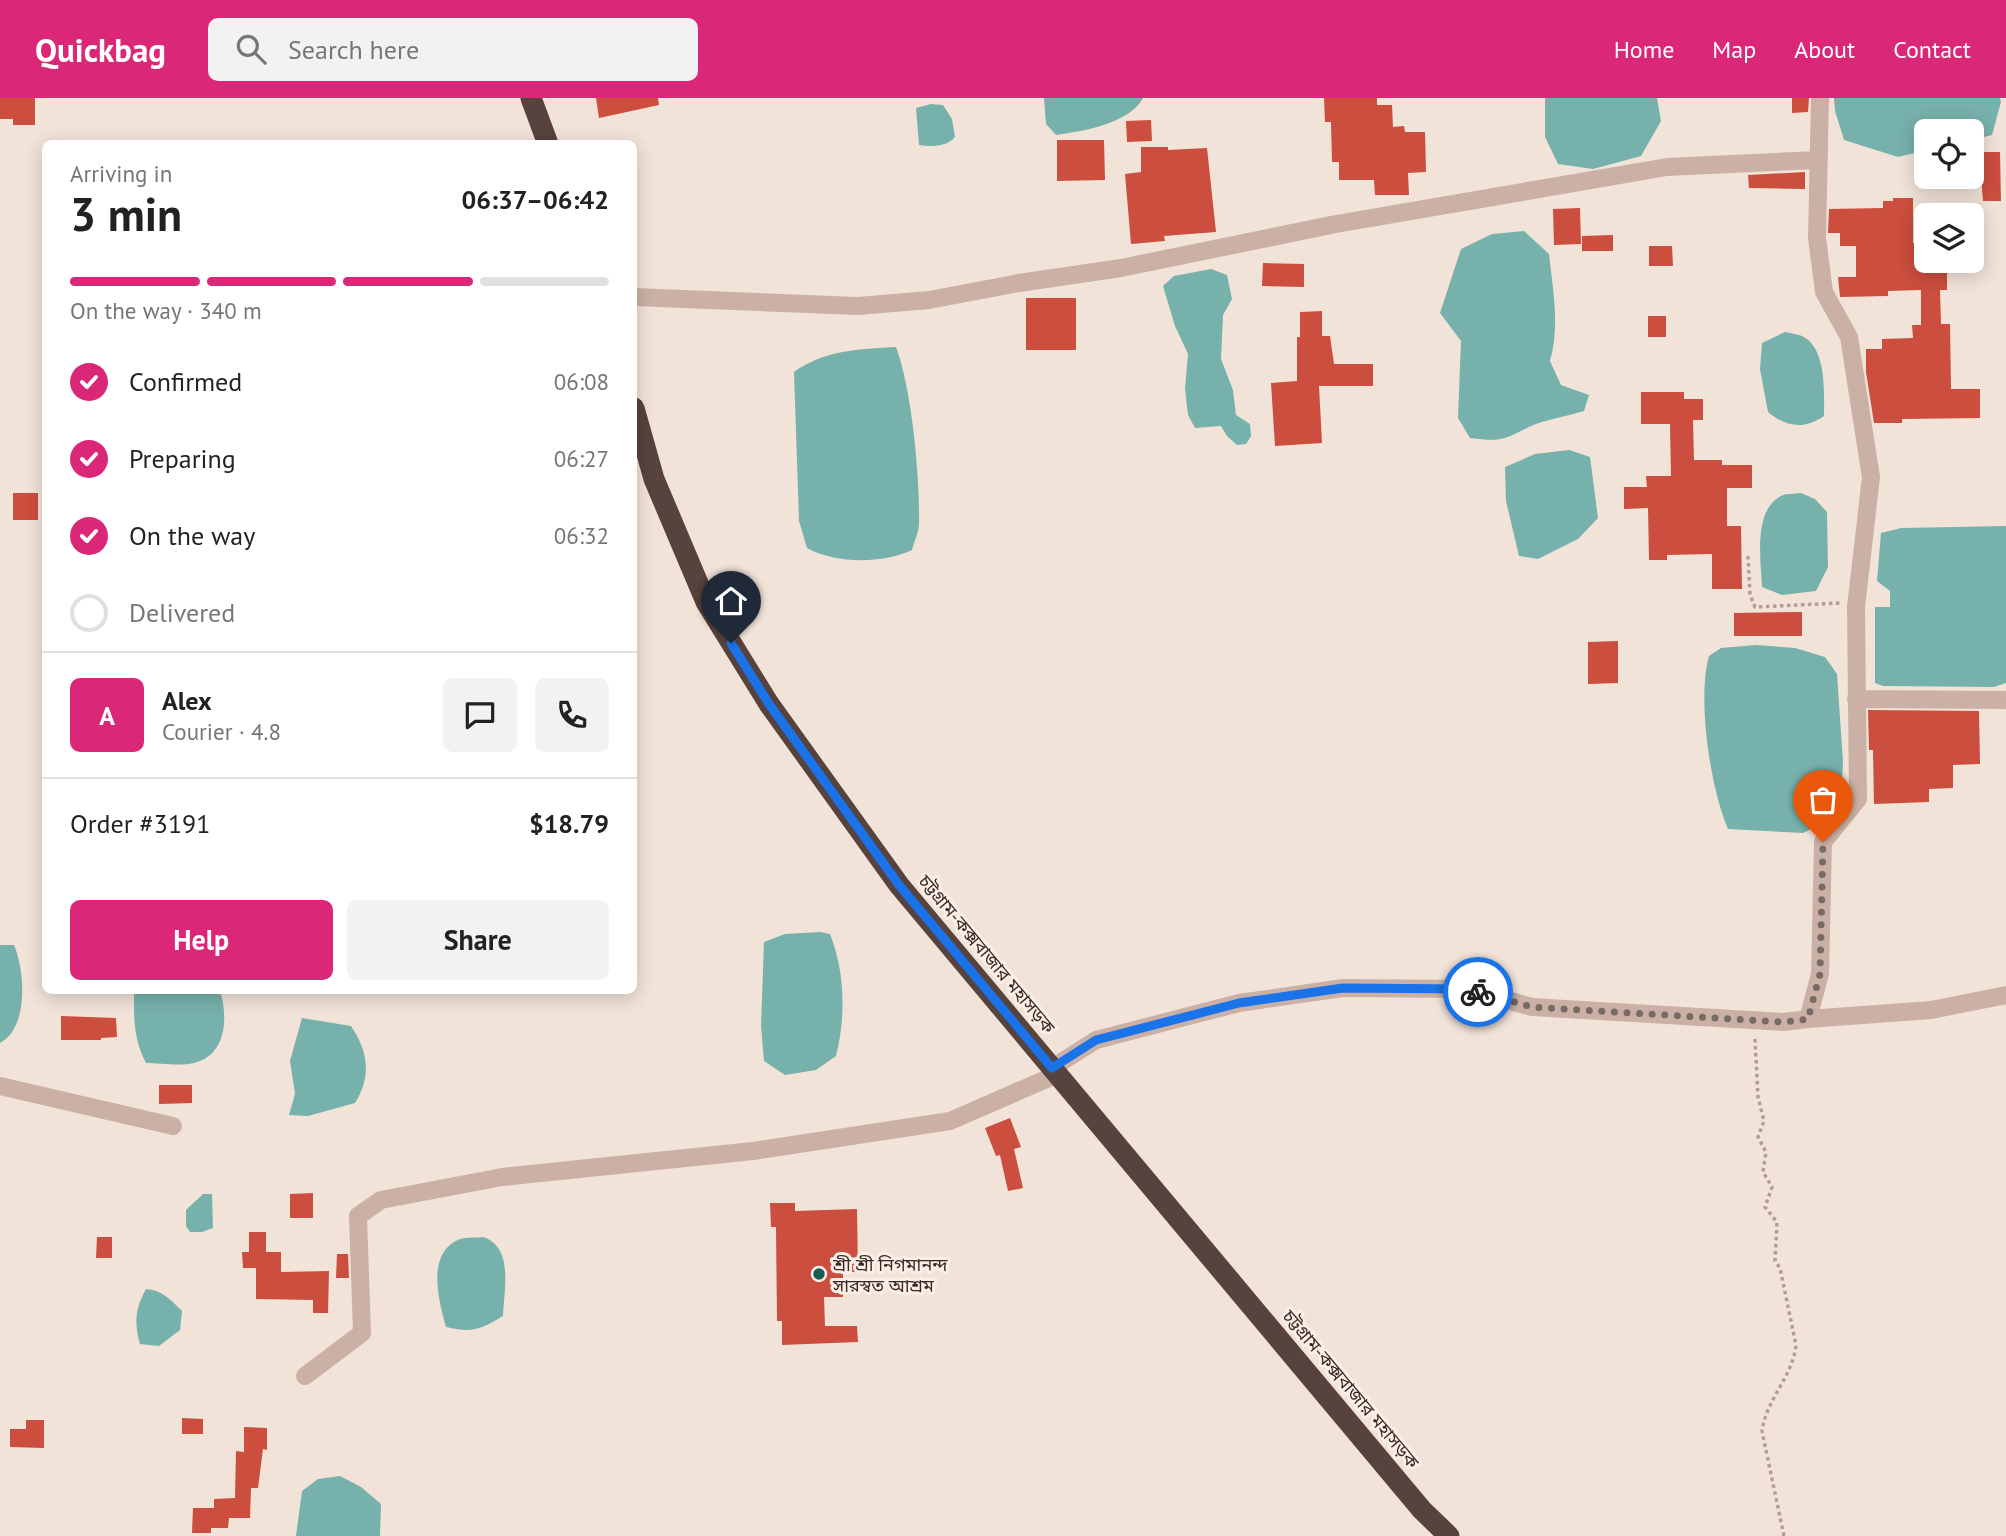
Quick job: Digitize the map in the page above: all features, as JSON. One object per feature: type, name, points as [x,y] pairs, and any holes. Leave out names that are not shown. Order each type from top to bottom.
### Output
[{"type":"highway","points":[[531,98],[547,140]]},
{"type":"highway","name":"চট্টগ্রাম-কক্সবাজার মহাসড়ক","points":[[637,419],[654,479],[706,602],[769,704],[899,885],[1422,1510],[1449,1536]]},
{"type":"street","points":[[1808,1019],[1820,974],[1823,842],[1858,799],[1856,601],[1871,477],[1849,337],[1824,292],[1817,238],[1820,98]]},
{"type":"street","points":[[637,297],[858,306],[929,300],[1121,268],[1336,223],[1667,167],[1817,160]]},
{"type":"street","points":[[1856,699],[2006,700]]},
{"type":"street","points":[[305,1376],[362,1333],[358,1216],[381,1200],[502,1177],[752,1151],[950,1121],[1055,1071],[1096,1040],[1239,1003],[1343,988],[1468,989],[1532,1007],[1784,1022],[1931,1010],[2006,995]]},
{"type":"street","points":[[0,1086],[173,1126]]},
{"type":"path","points":[[1748,556],[1749,595],[1755,607],[1817,606],[1856,601]]},
{"type":"path","points":[[1754,1020],[1758,1097],[1763,1121],[1758,1137],[1766,1152],[1763,1172],[1772,1187],[1765,1207],[1777,1222],[1775,1261],[1780,1268],[1796,1345],[1794,1357],[1764,1416],[1762,1431],[1784,1536]]},
{"type":"water","points":[[1044,98],[1143,98],[1136,107],[1116,120],[1056,135],[1046,124]]},
{"type":"water","points":[[1545,98],[1657,98],[1661,121],[1641,156],[1593,169],[1558,164],[1545,137]]},
{"type":"water","points":[[1834,98],[2000,98],[2001,102],[1992,135],[1984,137],[1984,119],[1914,119],[1914,153],[1898,157],[1844,140]]},
{"type":"water","points":[[931,104],[943,105],[952,119],[955,137],[934,146],[919,145],[916,108]]},
{"type":"water","points":[[1524,231],[1549,254],[1555,321],[1550,361],[1561,385],[1589,395],[1584,411],[1541,422],[1501,439],[1470,438],[1458,418],[1461,341],[1440,313],[1461,249],[1492,234]]},
{"type":"water","points":[[1211,269],[1227,275],[1232,299],[1223,315],[1221,359],[1233,390],[1236,415],[1250,424],[1251,436],[1246,444],[1237,445],[1221,426],[1195,428],[1188,415],[1185,389],[1188,354],[1175,326],[1163,286],[1174,276]]},
{"type":"water","points":[[1785,332],[1802,336],[1810,342],[1820,360],[1824,383],[1824,416],[1802,425],[1788,424],[1768,412],[1760,369],[1762,343]]},
{"type":"water","points":[[896,347],[911,410],[918,483],[919,524],[912,550],[873,560],[845,559],[819,553],[807,548],[799,521],[794,372],[830,355]]},
{"type":"water","points":[[1569,450],[1590,457],[1598,518],[1578,539],[1538,559],[1519,556],[1506,501],[1505,467],[1535,454]]},
{"type":"water","points":[[1801,493],[1815,499],[1827,512],[1828,567],[1816,591],[1782,595],[1762,587],[1762,526],[1765,514],[1779,497]]},
{"type":"water","points":[[2006,526],[2006,683],[1994,687],[1883,686],[1875,683],[1875,607],[1890,607],[1890,591],[1877,581],[1881,533],[1901,528]]},
{"type":"water","points":[[1756,645],[1795,648],[1825,657],[1837,674],[1843,762],[1841,797],[1827,821],[1803,833],[1728,829],[1716,790],[1705,719],[1704,695],[1709,656],[1721,648]]},
{"type":"water","points":[[785,934],[830,934],[839,963],[842,1010],[836,1056],[816,1070],[785,1075],[764,1061],[761,1026],[764,942]]},
{"type":"water","points":[[0,945],[14,945],[21,969],[22,998],[16,1025],[0,1043]]},
{"type":"water","points":[[134,994],[221,994],[223,1001],[224,1022],[220,1042],[207,1057],[197,1062],[179,1065],[146,1063],[136,1036]]},
{"type":"water","points":[[302,1018],[351,1026],[357,1035],[364,1054],[366,1073],[355,1103],[308,1116],[289,1115],[295,1094],[290,1061]]},
{"type":"water","points":[[203,1194],[212,1194],[213,1228],[190,1232],[186,1226],[186,1210]]},
{"type":"water","points":[[483,1237],[493,1242],[503,1259],[503,1316],[476,1329],[446,1327],[437,1278],[442,1255],[460,1239]]},
{"type":"water","points":[[146,1289],[162,1294],[182,1311],[180,1330],[159,1346],[140,1344],[138,1336],[138,1310]]},
{"type":"water","points":[[340,1476],[361,1487],[381,1504],[380,1536],[296,1536],[302,1491],[318,1479]]},
{"type":"building","points":[[0,98],[35,98],[35,125],[13,125],[13,119],[0,119]]},
{"type":"building","points":[[596,98],[658,98],[659,105],[599,118]]},
{"type":"building","points":[[1324,98],[1377,98],[1377,105],[1392,105],[1393,127],[1404,126],[1405,132],[1425,132],[1426,172],[1408,173],[1409,195],[1375,195],[1374,180],[1339,180],[1339,162],[1332,162],[1331,122],[1325,122]]},
{"type":"building","points":[[1792,98],[1809,98],[1808,112],[1792,113]]},
{"type":"building","points":[[1151,120],[1152,141],[1127,142],[1126,121]]},
{"type":"building","points":[[1057,140],[1104,140],[1105,180],[1057,181]]},
{"type":"building","points":[[1141,147],[1168,147],[1168,150],[1207,148],[1216,232],[1164,236],[1165,241],[1131,244],[1125,174],[1141,172]]},
{"type":"building","points":[[1984,152],[2000,152],[2001,201],[1983,201]]},
{"type":"building","points":[[1805,172],[1805,189],[1749,188],[1748,175]]},
{"type":"building","points":[[1893,198],[1913,198],[1914,273],[1947,273],[1947,290],[1940,290],[1941,324],[1950,324],[1951,389],[1980,389],[1980,418],[1902,419],[1902,423],[1874,423],[1866,372],[1866,349],[1882,349],[1882,339],[1913,338],[1912,325],[1921,325],[1921,290],[1888,291],[1888,296],[1840,297],[1838,277],[1856,277],[1856,246],[1840,246],[1840,233],[1828,233],[1829,209],[1883,208],[1883,201],[1893,201]]},
{"type":"building","points":[[1580,208],[1581,244],[1554,245],[1553,209]]},
{"type":"building","points":[[1613,235],[1613,251],[1582,251],[1582,236]]},
{"type":"building","points":[[1649,246],[1672,246],[1673,266],[1649,266]]},
{"type":"building","points":[[1263,263],[1304,264],[1304,287],[1262,286]]},
{"type":"building","points":[[1026,298],[1076,298],[1076,350],[1026,350]]},
{"type":"building","points":[[1322,311],[1322,336],[1330,336],[1334,364],[1373,364],[1373,386],[1319,386],[1322,443],[1275,446],[1271,383],[1297,381],[1300,312]]},
{"type":"building","points":[[1648,316],[1666,316],[1666,337],[1648,337]]},
{"type":"building","points":[[1641,392],[1684,392],[1684,399],[1703,399],[1703,420],[1693,420],[1694,460],[1722,460],[1722,465],[1752,465],[1752,488],[1727,488],[1727,526],[1741,526],[1742,589],[1712,589],[1712,554],[1667,555],[1667,560],[1649,560],[1648,508],[1624,509],[1624,487],[1647,487],[1646,476],[1671,476],[1670,424],[1641,424]]},
{"type":"building","points":[[13,493],[38,493],[38,520],[13,520]]},
{"type":"building","points":[[1802,612],[1802,636],[1734,636],[1734,613]]},
{"type":"building","points":[[1618,641],[1618,683],[1588,684],[1588,642]]},
{"type":"building","points":[[1868,710],[1979,711],[1980,764],[1953,765],[1953,788],[1929,789],[1929,802],[1874,804],[1873,750],[1869,750]]},
{"type":"building","points":[[61,1016],[116,1018],[117,1037],[101,1040],[61,1040]]},
{"type":"building","points":[[159,1085],[192,1085],[192,1103],[159,1104]]},
{"type":"building","points":[[1010,1118],[1021,1147],[1014,1149],[1023,1188],[1008,1191],[1000,1155],[996,1156],[985,1128]]},
{"type":"building","points":[[313,1193],[313,1218],[290,1218],[290,1194]]},
{"type":"building","points":[[770,1203],[795,1203],[795,1211],[857,1209],[858,1272],[843,1272],[843,1297],[824,1297],[825,1326],[857,1326],[858,1342],[782,1345],[782,1321],[777,1321],[776,1227],[771,1227]]},
{"type":"building","points":[[249,1232],[266,1232],[266,1252],[281,1252],[281,1272],[329,1271],[328,1313],[313,1313],[313,1300],[256,1299],[256,1268],[243,1268],[242,1252],[249,1252]]},
{"type":"building","points":[[97,1237],[112,1237],[112,1258],[96,1258]]},
{"type":"building","points":[[337,1254],[348,1254],[349,1278],[336,1278]]},
{"type":"building","points":[[182,1418],[203,1419],[203,1434],[182,1434]]},
{"type":"building","points":[[26,1420],[44,1420],[44,1448],[10,1447],[10,1429],[26,1429]]},
{"type":"building","points":[[244,1427],[267,1428],[267,1450],[263,1449],[258,1488],[251,1488],[250,1518],[229,1518],[228,1528],[211,1528],[211,1533],[192,1533],[193,1508],[214,1508],[214,1499],[235,1498],[236,1451],[244,1452]]},
{"type":"way so far","points":[[1478,992],[1532,1007],[1784,1022],[1808,1019],[1820,974],[1823,842]]},
{"type":"place","name":"শ্রী শ্রী নিগমানন্দ সারস্বত আশ্রম","points":[[819,1274]]},
{"type":"route","points":[[731,643],[769,704],[899,885],[1052,1068],[1096,1040],[1239,1003],[1343,988],[1468,989],[1478,992]]}]
